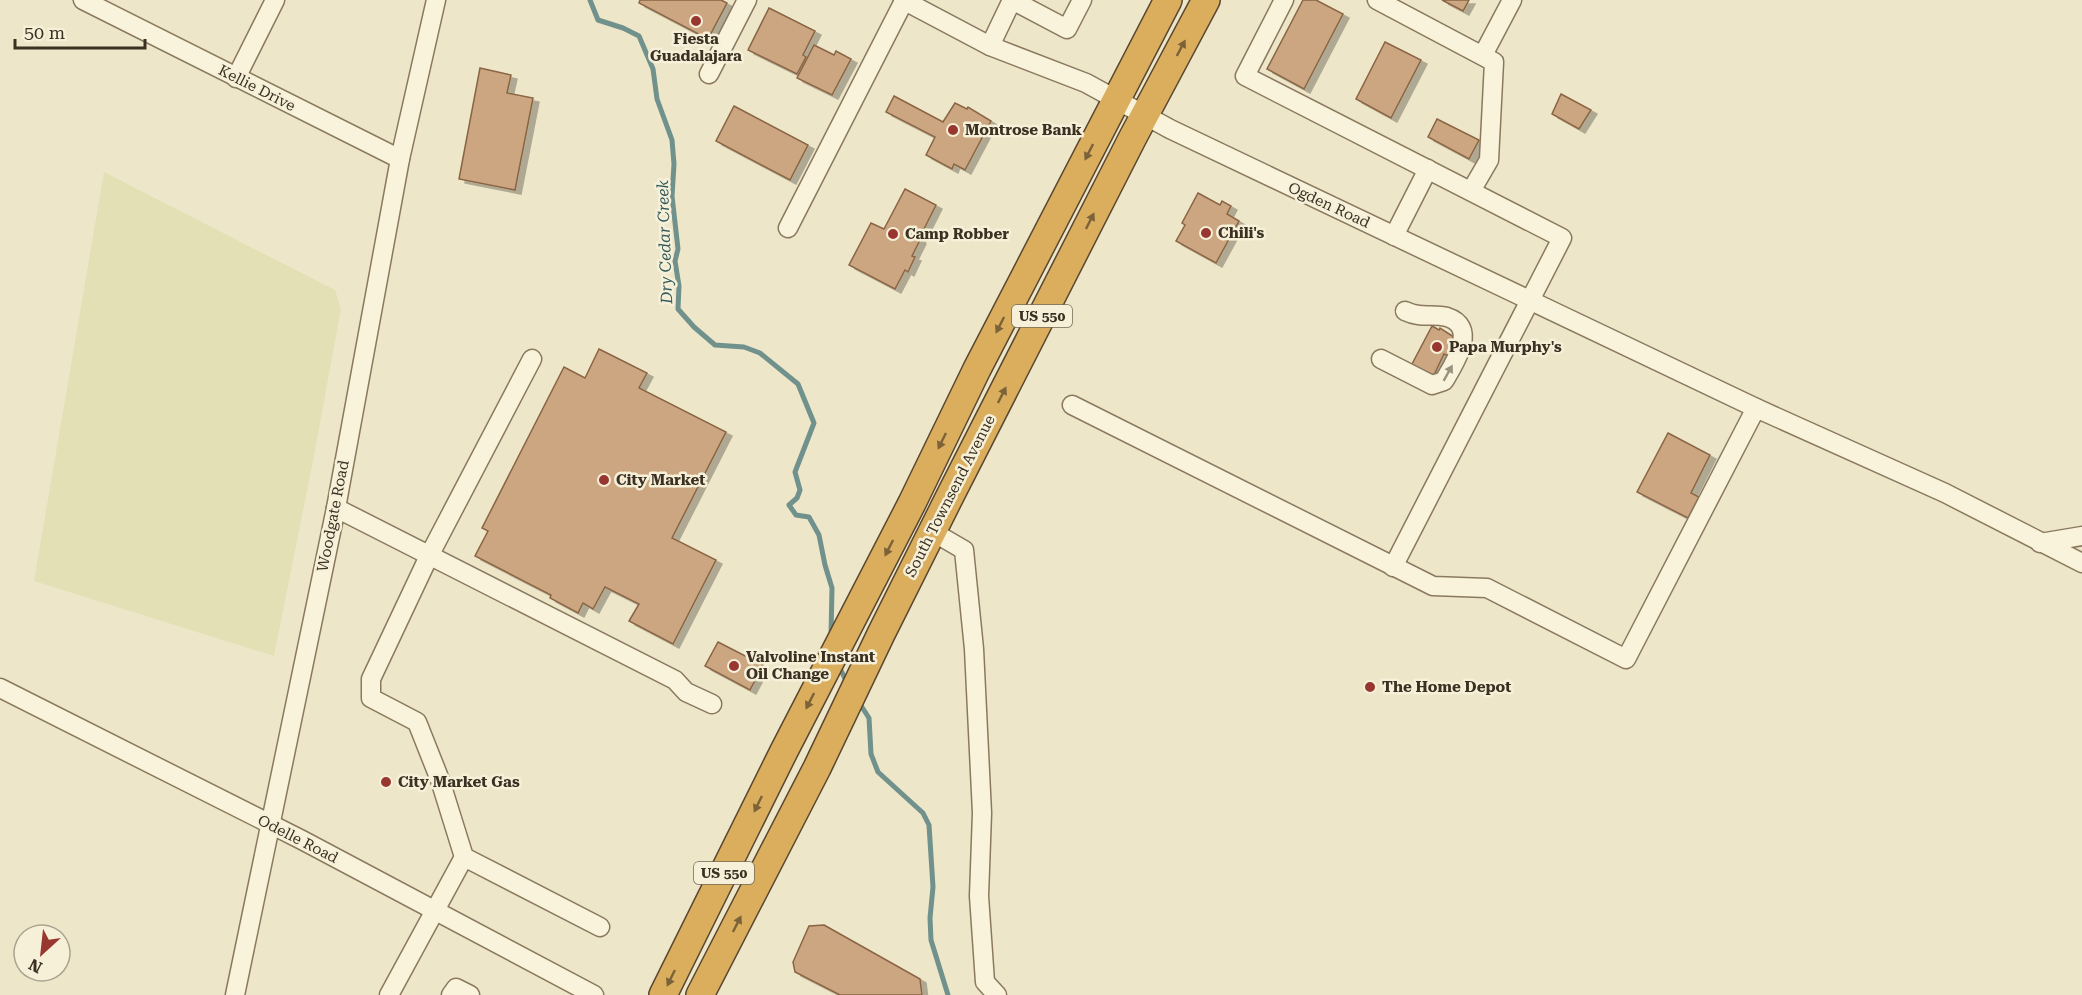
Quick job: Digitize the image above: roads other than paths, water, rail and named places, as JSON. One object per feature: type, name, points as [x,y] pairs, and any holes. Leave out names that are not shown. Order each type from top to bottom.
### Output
[{"type":"highway","name":"South Townsend Avenue","points":[[700,995],[817,768],[881,634],[1145,114],[1206,0]]},
{"type":"highway","name":"South Townsend Avenue","points":[[663,995],[977,369],[1117,100],[1163,2]]},
{"type":"street","name":"Kellie Drive","points":[[83,0],[400,159]]},
{"type":"street","points":[[236,78],[275,0]]},
{"type":"street","name":"Woodgate Road","points":[[427,0],[427,37]]},
{"type":"street","name":"Woodgate Road","points":[[235,995],[336,508],[400,159],[436,0]]},
{"type":"street","points":[[709,74],[747,0]]},
{"type":"street","points":[[788,228],[903,0]]},
{"type":"street","name":"Ogden Road","points":[[903,0],[990,46],[1086,83],[1170,129],[1394,236],[1756,408],[1945,493],[2082,564]]},
{"type":"street","points":[[990,46],[1012,0],[1067,29],[1082,0]]},
{"type":"street","points":[[1284,0],[1245,76],[1562,238],[1393,567]]},
{"type":"street","points":[[1377,0],[1494,62],[1489,160],[1471,191]]},
{"type":"street","points":[[1483,55],[1512,0]]},
{"type":"street","points":[[1394,236],[1428,169]]},
{"type":"street","points":[[1381,360],[1432,385],[1444,381],[1452,367],[1463,343],[1463,332],[1457,323],[1447,317],[1417,316],[1406,311]]},
{"type":"street","points":[[396,992],[464,857],[440,780],[417,722],[371,698],[371,679],[429,556],[532,359]]},
{"type":"street","points":[[1072,405],[1433,586],[1487,588],[1626,659],[1756,408]]},
{"type":"street","points":[[336,508],[675,680],[686,692],[712,704]]},
{"type":"street","points":[[933,532],[964,550],[975,673],[982,813],[979,896],[985,982],[997,995]]},
{"type":"street","points":[[2040,543],[2082,536]]},
{"type":"street","name":"Odelle Road","points":[[0,688],[271,825],[594,995]]},
{"type":"street","points":[[464,857],[600,927]]},
{"type":"street","points":[[451,995],[456,988],[470,995]]},
{"type":"waterway","name":"Dry Cedar Creek","points":[[590,0],[598,20],[639,36],[653,69],[657,99],[672,140],[674,164],[672,196],[678,249],[675,261],[679,286],[678,309],[715,345],[744,347],[760,353],[798,384],[814,423],[795,472],[800,490],[797,498],[789,505],[796,515],[809,517],[819,535],[832,588],[831,635]]},
{"type":"waterway","name":"Dry Cedar Creek","points":[[838,664],[848,685]]},
{"type":"waterway","name":"Dry Cedar Creek","points":[[858,701],[869,718],[871,754],[878,772],[923,813],[929,825],[933,887],[930,918],[931,940],[948,995]]},
{"type":"place","name":"Fiesta Guadalajara","points":[[696,21]]},
{"type":"place","name":"Montrose Bank","points":[[953,130]]},
{"type":"place","name":"Chili's","points":[[1206,233]]},
{"type":"place","name":"Camp Robber","points":[[893,234]]},
{"type":"place","name":"Papa Murphy's","points":[[1437,347]]},
{"type":"place","name":"City Market","points":[[604,480]]},
{"type":"place","name":"Valvoline Instant Oil Change","points":[[734,666]]},
{"type":"place","name":"The Home Depot","points":[[1370,687]]},
{"type":"place","name":"City Market Gas","points":[[386,782]]}]
